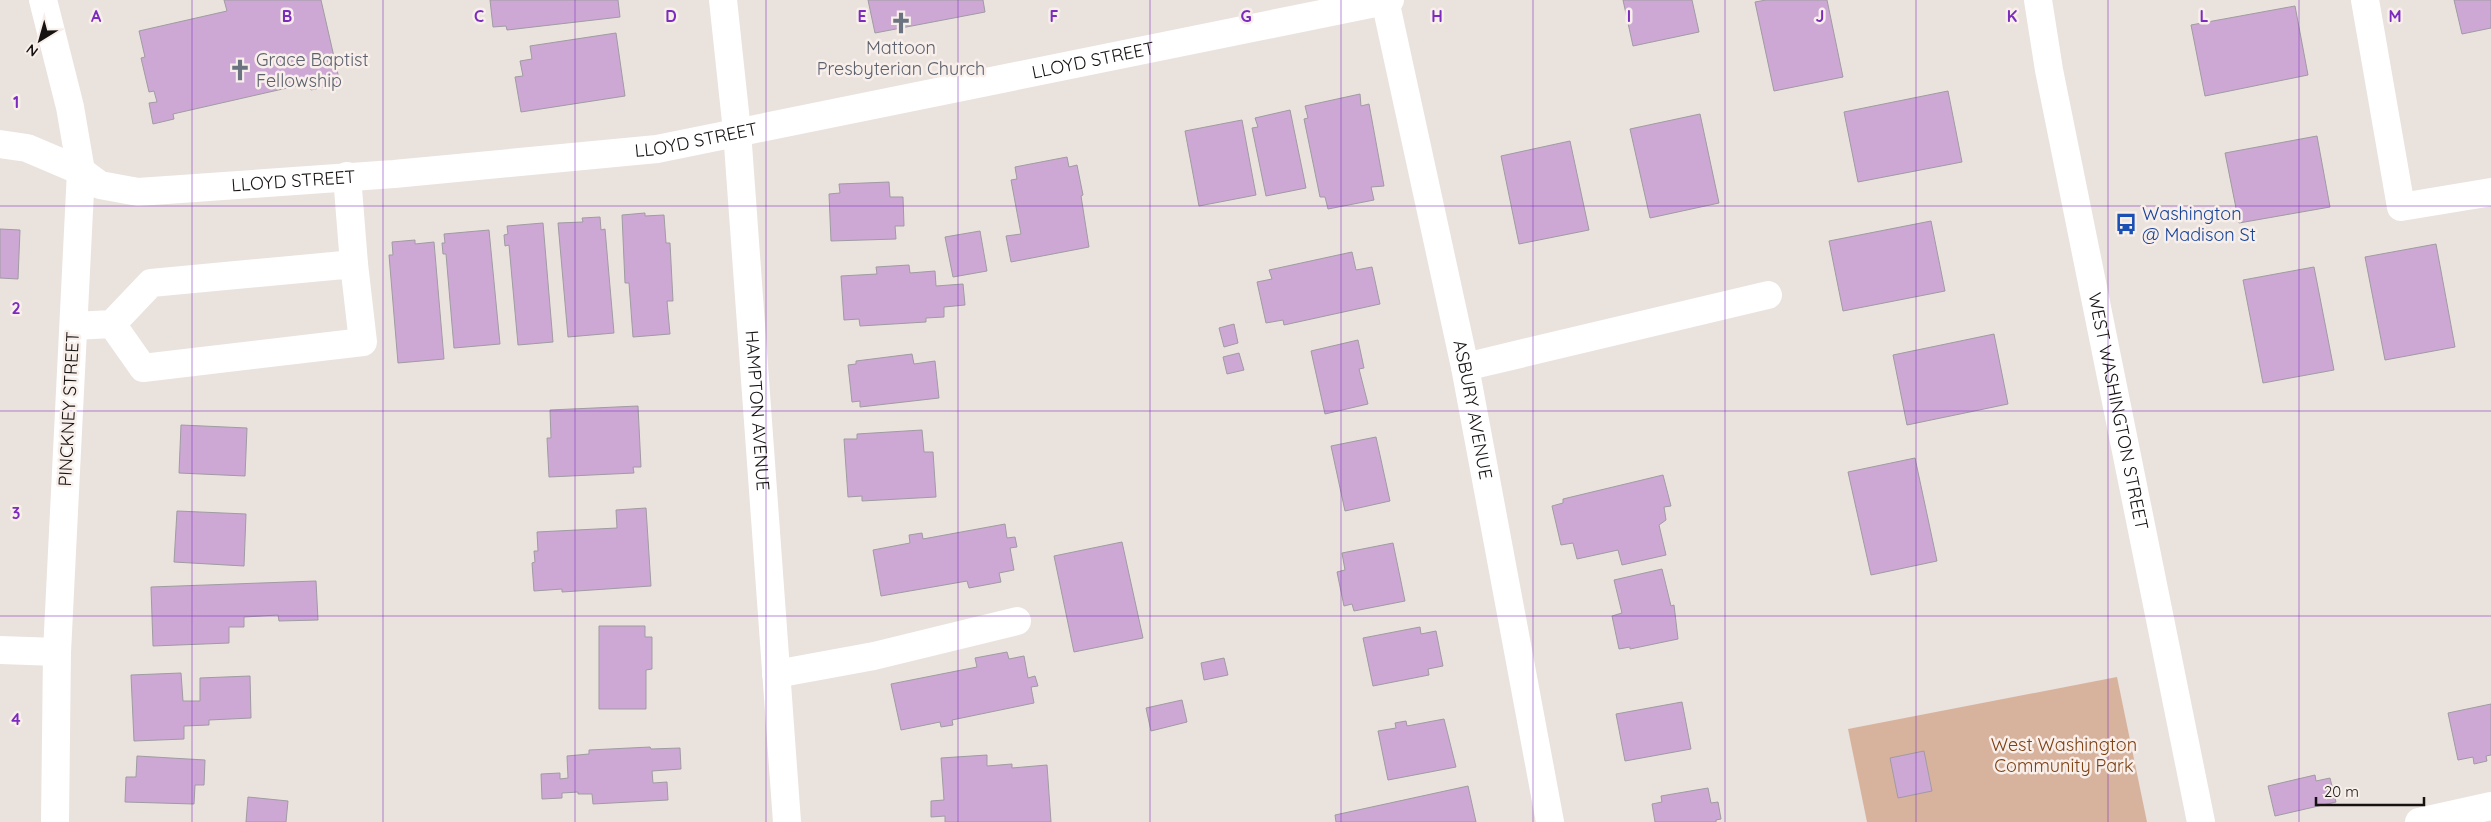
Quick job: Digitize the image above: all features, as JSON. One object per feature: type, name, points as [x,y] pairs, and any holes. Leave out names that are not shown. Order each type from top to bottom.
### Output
[{"type":"street","name":"PINCKNEY STREET","points":[[43,0],[70,107],[81,171],[57,652],[55,822]]},
{"type":"street","name":"HAMPTON AVENUE","points":[[723,0],[737,131],[787,822]]},
{"type":"street","name":"LLOYD STREET","points":[[0,144],[27,148],[81,171],[100,185],[138,192],[656,149],[1387,0]]},
{"type":"street","name":"ASBURY AVENUE","points":[[1387,0],[1465,367],[1550,822]]},
{"type":"street","name":"WEST WASHINGTON STREET","points":[[2038,0],[2051,80],[2201,822]]},
{"type":"street","points":[[2365,0],[2401,207],[2491,192]]},
{"type":"street","points":[[112,324],[143,368],[363,342],[347,176]]},
{"type":"street","points":[[74,326],[112,324],[151,283],[354,264]]},
{"type":"street","points":[[1465,367],[1768,295]]},
{"type":"street","points":[[776,674],[874,656],[1017,621]]},
{"type":"street","points":[[0,650],[57,652]]},
{"type":"street","points":[[2419,822],[2491,806]]},
{"type":"green space","name":"West Washington Community Park","points":[[2117,677],[2147,822],[1867,822],[1848,729]]},
{"type":"building","name":"Grace Baptist Fellowship","points":[[224,0],[321,0],[340,83],[311,90],[309,83],[173,114],[174,119],[153,124],[149,103],[157,102],[154,91],[149,92],[141,58],[145,57],[139,31],[227,11]]},
{"type":"building","points":[[490,0],[618,0],[620,17],[507,30],[506,26],[493,27]]},
{"type":"building","name":"Mattoon Presbyterian Church","points":[[868,0],[983,0],[985,12],[875,33]]},
{"type":"building","points":[[1623,0],[1692,0],[1699,32],[1633,46]]},
{"type":"building","points":[[1766,0],[1827,0],[1843,77],[1774,91],[1755,2]]},
{"type":"building","points":[[2454,0],[2491,0],[2491,28],[2462,34]]},
{"type":"building","points":[[2295,6],[2308,75],[2205,96],[2191,25]]},
{"type":"building","points":[[616,33],[625,96],[521,112],[515,77],[523,76],[520,61],[532,59],[530,46]]},
{"type":"building","points":[[1948,91],[1962,162],[1858,182],[1844,112]]},
{"type":"building","points":[[1360,94],[1361,106],[1369,104],[1384,186],[1371,187],[1374,200],[1328,209],[1325,197],[1320,197],[1304,119],[1308,118],[1305,106]]},
{"type":"building","points":[[1290,110],[1306,188],[1266,196],[1252,128],[1258,127],[1255,118]]},
{"type":"building","points":[[1700,114],[1719,203],[1650,218],[1630,129]]},
{"type":"building","points":[[1242,120],[1256,195],[1199,206],[1185,131]]},
{"type":"building","points":[[2317,136],[2330,207],[2239,223],[2225,153]]},
{"type":"building","points":[[1570,141],[1589,230],[1519,244],[1501,156]]},
{"type":"building","points":[[1067,157],[1069,167],[1077,165],[1083,195],[1081,196],[1089,247],[1011,262],[1006,236],[1021,234],[1011,180],[1017,179],[1015,167]]},
{"type":"building","points":[[889,182],[890,197],[903,197],[904,226],[895,226],[896,239],[831,241],[829,194],[840,193],[839,184]]},
{"type":"building","points":[[645,213],[645,216],[664,215],[666,243],[670,243],[673,301],[667,301],[670,334],[633,337],[629,283],[625,283],[622,215]]},
{"type":"building","points":[[600,217],[601,230],[605,229],[614,333],[568,337],[558,223],[583,222],[582,218]]},
{"type":"building","points":[[1931,221],[1945,291],[1843,311],[1829,241]]},
{"type":"building","points":[[543,223],[553,342],[518,345],[509,245],[505,246],[504,235],[508,234],[507,226]]},
{"type":"building","points":[[0,229],[20,230],[18,279],[0,278]]},
{"type":"building","points":[[489,230],[500,344],[454,348],[446,254],[443,254],[442,243],[445,243],[444,234]]},
{"type":"building","points":[[980,231],[987,271],[953,277],[945,237]]},
{"type":"building","points":[[415,240],[415,244],[434,242],[444,359],[398,363],[389,255],[393,255],[392,242]]},
{"type":"building","points":[[2436,244],[2455,347],[2385,360],[2365,257]]},
{"type":"building","points":[[1352,252],[1356,270],[1372,267],[1380,304],[1284,325],[1283,320],[1266,323],[1257,282],[1272,279],[1269,270]]},
{"type":"building","points":[[909,265],[910,273],[935,271],[936,286],[963,284],[965,305],[944,307],[944,317],[926,318],[926,322],[860,326],[859,319],[844,320],[841,276],[877,274],[876,267]]},
{"type":"building","points":[[2314,267],[2334,370],[2263,383],[2243,280]]},
{"type":"building","points":[[1234,324],[1238,343],[1224,347],[1219,328]]},
{"type":"building","points":[[1994,334],[2008,404],[1907,425],[1893,355]]},
{"type":"building","points":[[1358,340],[1364,368],[1359,369],[1368,404],[1325,414],[1311,351]]},
{"type":"building","points":[[1239,353],[1244,370],[1227,374],[1223,357]]},
{"type":"building","points":[[912,354],[914,364],[935,361],[939,398],[860,407],[860,401],[852,402],[848,365],[856,364],[856,361]]},
{"type":"building","points":[[638,406],[641,467],[633,467],[634,473],[549,477],[547,438],[551,438],[550,410]]},
{"type":"building","points":[[181,425],[247,428],[245,476],[179,473]]},
{"type":"building","points":[[922,430],[924,452],[933,452],[936,497],[862,501],[862,496],[848,497],[844,439],[857,439],[857,434]]},
{"type":"building","points":[[1376,437],[1390,501],[1345,511],[1331,446]]},
{"type":"building","points":[[1915,458],[1937,561],[1871,575],[1848,472]]},
{"type":"building","points":[[1663,475],[1671,506],[1664,507],[1666,520],[1659,525],[1666,555],[1622,565],[1618,550],[1577,559],[1573,543],[1561,545],[1552,506],[1563,503],[1563,499]]},
{"type":"building","points":[[646,508],[651,586],[562,592],[562,589],[534,591],[532,563],[535,562],[534,551],[538,551],[537,532],[617,528],[616,510]]},
{"type":"building","points":[[177,511],[246,514],[244,566],[174,562]]},
{"type":"building","points":[[1005,524],[1007,538],[1015,537],[1017,547],[1010,548],[1014,570],[999,573],[1001,582],[969,588],[967,581],[881,596],[873,550],[910,543],[909,535],[922,533],[923,539]]},
{"type":"building","points":[[1122,542],[1143,638],[1074,652],[1054,556]]},
{"type":"building","points":[[1393,543],[1405,601],[1354,611],[1352,604],[1344,606],[1337,572],[1345,570],[1342,553]]},
{"type":"building","points":[[1662,569],[1671,606],[1674,605],[1678,639],[1630,649],[1630,647],[1619,649],[1612,616],[1622,613],[1614,580]]},
{"type":"building","points":[[316,581],[318,620],[279,621],[278,615],[244,617],[244,627],[229,627],[229,643],[153,646],[151,587]]},
{"type":"building","points":[[599,626],[645,626],[645,637],[652,637],[652,669],[646,670],[646,709],[599,709]]},
{"type":"building","points":[[1420,627],[1421,634],[1436,631],[1443,666],[1428,669],[1429,675],[1373,686],[1363,638]]},
{"type":"building","points":[[1007,652],[1009,659],[1024,656],[1028,678],[1035,676],[1038,686],[1031,687],[1034,703],[952,720],[953,725],[941,727],[940,722],[901,730],[891,684],[977,667],[975,658]]},
{"type":"building","points":[[1224,658],[1228,675],[1204,680],[1201,663]]},
{"type":"building","points":[[181,673],[183,701],[200,701],[200,678],[250,676],[251,718],[209,720],[209,725],[184,726],[184,739],[134,741],[131,675]]},
{"type":"building","points":[[1182,700],[1187,722],[1151,731],[1146,708]]},
{"type":"building","points":[[1682,702],[1691,749],[1625,761],[1616,714]]},
{"type":"building","points":[[2491,704],[2491,755],[2486,756],[2487,761],[2474,764],[2473,757],[2458,760],[2448,713]]},
{"type":"building","points":[[1444,719],[1456,767],[1388,780],[1378,731],[1396,728],[1395,723],[1406,721],[1407,726]]},
{"type":"building","points":[[650,747],[651,749],[680,748],[681,769],[652,771],[653,783],[667,782],[668,800],[593,804],[592,794],[578,794],[578,792],[562,793],[562,798],[542,799],[541,774],[560,773],[560,779],[568,778],[567,756],[589,754],[589,750]]},
{"type":"building","points":[[1924,751],[1932,791],[1898,798],[1890,758]]},
{"type":"building","points":[[987,755],[987,766],[1012,764],[1012,768],[1047,765],[1051,822],[945,822],[945,816],[931,817],[931,801],[944,800],[941,758]]},
{"type":"building","points":[[137,756],[205,760],[204,785],[195,785],[194,804],[125,802],[126,777],[136,777]]},
{"type":"building","points":[[2315,775],[2316,781],[2330,778],[2336,802],[2275,816],[2268,786]]},
{"type":"building","points":[[1468,786],[1476,822],[1336,822],[1335,815]]},
{"type":"building","points":[[1708,788],[1711,803],[1718,802],[1721,819],[1716,820],[1716,822],[1655,822],[1652,804],[1662,802],[1661,796]]},
{"type":"building","points":[[248,797],[288,801],[286,822],[246,822]]},
{"type":"place","name":"Mattoon Presbyterian Church","points":[[901,23]]},
{"type":"place","name":"Grace Baptist Fellowship","points":[[240,70]]},
{"type":"place","name":"Washington @ Madison St","points":[[2126,224]]}]
